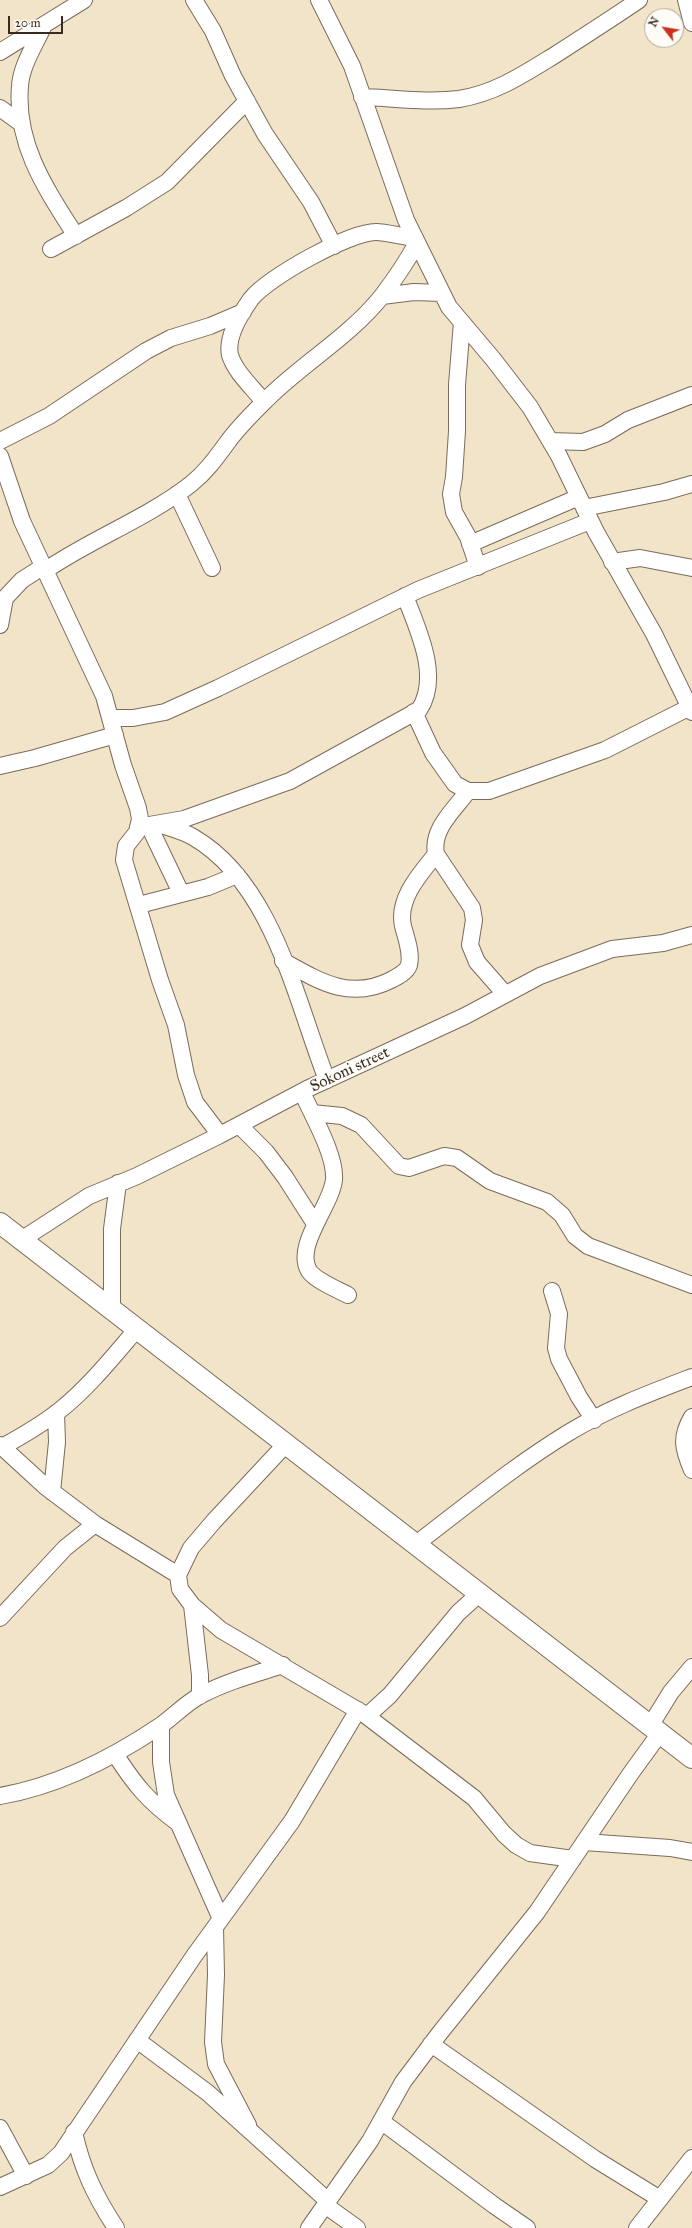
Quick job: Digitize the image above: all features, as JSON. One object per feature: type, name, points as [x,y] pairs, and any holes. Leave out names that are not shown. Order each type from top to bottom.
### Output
[{"type":"street","points":[[0,52],[43,27],[84,0]]},
{"type":"street","points":[[194,0],[213,31],[234,76],[265,134],[311,202],[334,246]]},
{"type":"street","points":[[319,0],[352,66],[384,162],[406,220],[449,307],[530,407],[550,441],[612,562],[654,634],[691,709],[605,750],[489,791],[468,791],[455,784],[446,774],[433,753],[414,712]]},
{"type":"street","points":[[362,97],[429,101],[460,99],[491,92],[605,24],[639,0]]},
{"type":"street","points":[[686,0],[692,23]]},
{"type":"street","points":[[43,27],[26,66],[20,86],[23,136],[31,160],[48,193],[76,236]]},
{"type":"street","points":[[51,249],[126,208],[167,182],[247,101]]},
{"type":"street","points":[[0,108],[22,124]]},
{"type":"street","points":[[264,402],[240,372],[230,355],[231,337],[251,298],[280,275],[351,238],[376,232],[416,240]]},
{"type":"street","points":[[0,625],[5,598],[22,580],[106,534],[146,515],[177,494],[207,470],[247,420],[264,402],[357,321],[382,296],[416,240]]},
{"type":"street","points":[[382,296],[414,292],[442,293]]},
{"type":"street","points":[[0,441],[49,416],[146,351],[171,338],[210,326],[243,312]]},
{"type":"street","points":[[462,322],[457,385],[457,431],[454,477],[451,494],[454,512],[470,544],[478,567]]},
{"type":"street","points":[[550,441],[583,442],[605,434],[628,420],[692,395]]},
{"type":"street","points":[[1,459],[22,520],[104,696],[138,808],[149,826],[181,893]]},
{"type":"street","points":[[470,544],[584,509],[664,492],[692,484]]},
{"type":"street","points":[[177,494],[212,568]]},
{"type":"street","points":[[110,718],[133,718],[164,712],[218,688],[405,596],[478,567],[584,509]]},
{"type":"street","points":[[612,562],[640,558],[692,568]]},
{"type":"street","points":[[220,1135],[195,1102],[186,1075],[176,1025],[164,994],[139,905],[124,860],[126,846],[137,832],[149,826],[184,819],[290,781],[419,710],[428,691],[427,667],[418,630],[405,596]]},
{"type":"street","points":[[0,766],[35,758],[115,735]]},
{"type":"street","points":[[468,791],[438,830],[434,844],[436,854],[472,908],[474,920],[470,945],[477,962],[505,994]]},
{"type":"street","points":[[149,826],[193,837],[219,856],[258,903],[283,961],[327,1080]]},
{"type":"street","points":[[283,961],[330,985],[347,990],[387,983],[399,976],[409,967],[410,957],[403,923],[403,905],[409,892],[436,854]]},
{"type":"street","points":[[139,905],[208,887],[237,876]]},
{"type":"street","name":"Sokoni street","points":[[21,1240],[89,1196],[220,1135],[327,1080],[465,1016],[540,976],[612,949],[663,943],[692,935]]},
{"type":"street","points":[[302,1092],[326,1147],[334,1180],[328,1198],[315,1224],[305,1256],[310,1272],[323,1282],[348,1295]]},
{"type":"street","points":[[312,1113],[342,1116],[361,1125],[399,1166],[409,1168],[444,1156],[457,1158],[490,1181],[547,1202],[562,1215],[575,1236],[588,1246],[653,1269],[690,1289]]},
{"type":"street","points":[[239,1125],[266,1152],[285,1177],[315,1224]]},
{"type":"street","points":[[112,1312],[112,1229],[118,1183]]},
{"type":"street","points":[[0,1223],[112,1312],[480,1593],[692,1758]]},
{"type":"street","points":[[552,1291],[559,1314],[556,1348],[559,1359],[579,1397],[594,1420]]},
{"type":"street","points":[[136,1330],[104,1368],[56,1413],[1,1446],[52,1492],[95,1524],[178,1575]]},
{"type":"street","points":[[416,1544],[504,1477],[568,1433],[624,1403],[692,1377]]},
{"type":"street","points":[[52,1492],[57,1442],[56,1413]]},
{"type":"street","points":[[692,1417],[685,1428],[683,1441],[692,1470]]},
{"type":"street","points":[[285,1445],[214,1521],[191,1548],[178,1575],[180,1589],[192,1605],[221,1630],[363,1713],[474,1798],[504,1834],[516,1845],[530,1853],[573,1859]]},
{"type":"street","points":[[0,1618],[66,1548],[95,1524]]},
{"type":"street","points":[[0,2187],[48,2165],[61,2153],[218,1923],[292,1821],[363,1713],[390,1694],[458,1613],[480,1593]]},
{"type":"street","points":[[192,1605],[200,1675],[200,1696]]},
{"type":"street","points":[[0,1796],[23,1792],[83,1771],[115,1754],[161,1725],[200,1696],[238,1678],[283,1665]]},
{"type":"street","points":[[310,2228],[370,2141],[403,2082],[431,2044],[538,1912],[655,1730],[671,1692],[692,1667]]},
{"type":"street","points":[[161,1725],[161,1762],[166,1795],[179,1823],[218,1923],[213,2042],[216,2064],[252,2132]]},
{"type":"street","points":[[115,1754],[139,1790],[156,1807],[179,1823]]},
{"type":"street","points":[[584,1842],[670,1848],[692,1852]]},
{"type":"street","points":[[137,2040],[208,2093],[252,2132],[327,2203],[357,2228]]},
{"type":"street","points":[[431,2044],[595,2159],[660,2199]]},
{"type":"street","points":[[381,2121],[475,2192],[527,2228]]},
{"type":"street","points":[[0,2128],[26,2176]]},
{"type":"street","points":[[74,2132],[80,2160],[88,2181],[116,2228]]},
{"type":"street","points":[[637,2228],[690,2165]]}]
